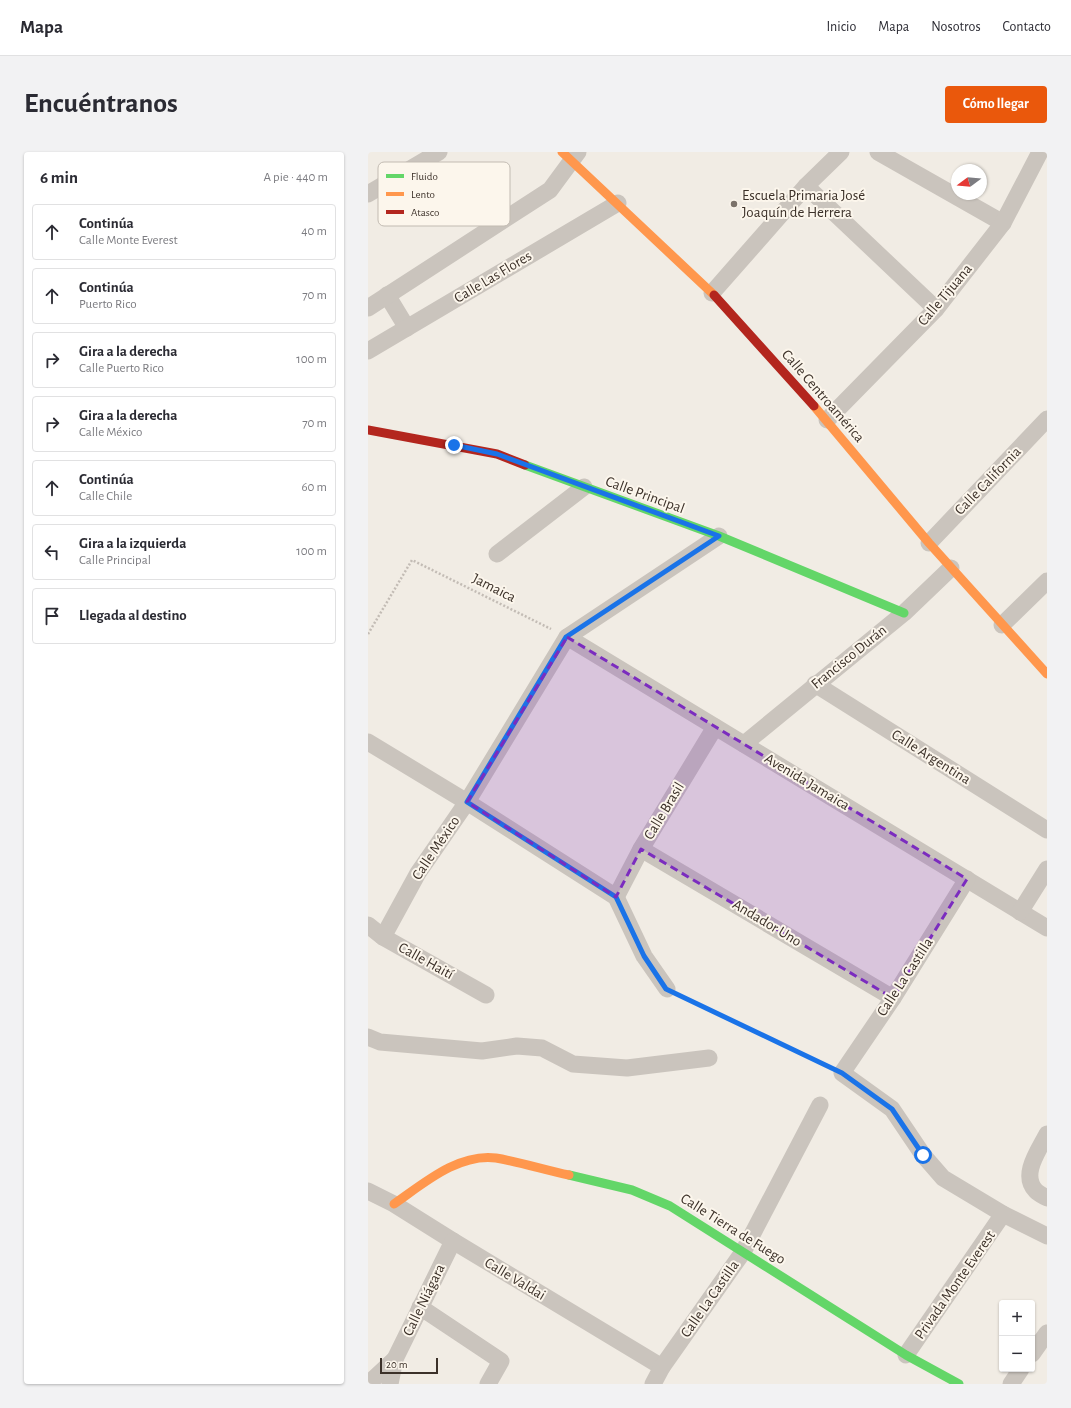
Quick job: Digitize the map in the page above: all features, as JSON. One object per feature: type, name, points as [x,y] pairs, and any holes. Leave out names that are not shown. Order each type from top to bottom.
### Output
[{"type":"street","points":[[422,162],[439,152]]},
{"type":"street","points":[[712,293],[806,186],[841,152]]},
{"type":"street","points":[[878,152],[1003,223]]},
{"type":"street","name":"Calle Tijuana","points":[[827,420],[936,309],[1003,223],[1040,152]]},
{"type":"street","points":[[510,216],[550,190],[571,155]]},
{"type":"street","name":"Calle Centroamérica","points":[[571,155],[618,203],[712,293],[827,420],[929,543],[1047,674]]},
{"type":"street","points":[[806,186],[936,309]]},
{"type":"street","points":[[368,194],[378,188]]},
{"type":"street","name":"Calle Las Flores","points":[[368,351],[618,203]]},
{"type":"street","points":[[368,308],[494,226]]},
{"type":"street","points":[[387,295],[407,328]]},
{"type":"street","name":"Calle California","points":[[929,543],[1047,419]]},
{"type":"street","name":"Calle Principal","points":[[368,430],[497,454],[719,536],[904,613]]},
{"type":"street","points":[[497,554],[584,487]]},
{"type":"street","points":[[566,637],[719,536]]},
{"type":"street","name":"Francisco Durán","points":[[744,744],[815,684],[904,613],[951,568]]},
{"type":"street","points":[[1002,625],[1047,581]]},
{"type":"street","name":"Avenida Jamaica","points":[[566,637],[1047,928]]},
{"type":"street","name":"Calle México","points":[[383,937],[418,873],[467,802],[566,637]]},
{"type":"street","name":"Calle Argentina","points":[[815,684],[1047,830]]},
{"type":"street","name":"Calle Brasil","points":[[616,897],[641,849],[715,727]]},
{"type":"street","points":[[368,742],[467,802],[616,897],[644,956],[666,989]]},
{"type":"street","name":"Andador Uno","points":[[641,849],[893,998]]},
{"type":"street","points":[[1020,912],[1047,869]]},
{"type":"street","name":"Calle La Castilla","points":[[842,1073],[893,998],[967,879]]},
{"type":"street","name":"Calle Haití","points":[[368,925],[383,937],[486,995]]},
{"type":"street","points":[[374,1040],[482,1051],[517,1046],[542,1048],[573,1064],[627,1068],[709,1058]]},
{"type":"street","points":[[842,1073],[892,1109],[923,1155],[942,1178],[1003,1214],[1047,1236]]},
{"type":"street","name":"Calle La Castilla","points":[[653,1384],[662,1367],[743,1252],[820,1105]]},
{"type":"street","points":[[1047,1134],[1032,1164],[1030,1178],[1036,1191],[1047,1198]]},
{"type":"street","name":"Calle Tierra de Fuego","points":[[394,1204],[443,1171],[470,1160],[495,1158],[632,1190],[670,1206],[906,1355],[959,1384]]},
{"type":"street","name":"Calle Valdai","points":[[368,1191],[394,1204],[662,1367]]},
{"type":"street","name":"Privada Monte Everest","points":[[906,1355],[1003,1214]]},
{"type":"street","name":"Calle Niágara","points":[[390,1384],[395,1359],[453,1241]]},
{"type":"street","points":[[420,1307],[501,1360],[488,1384]]},
{"type":"street","points":[[1035,1350],[1047,1333]]},
{"type":"street","name":"Calle Niágara","points":[[368,1384],[395,1359]]},
{"type":"street","points":[[1011,1384],[1020,1372]]},
{"type":"path","name":"Jamaica","points":[[368,634],[412,560],[566,637]]},
{"type":"path","points":[[666,989],[842,1073]]},
{"type":"highlighted area","points":[[567,637],[967,879],[893,998],[641,849],[616,897],[467,802]]},
{"type":"traffic: fast","points":[[525,465],[719,536],[904,613]]},
{"type":"traffic: fast","points":[[569,1175],[632,1190],[670,1206],[906,1355],[959,1384]]},
{"type":"traffic: slow","points":[[562,152],[714,295]]},
{"type":"traffic: slow","points":[[814,406],[929,543],[1047,674]]},
{"type":"traffic: slow","points":[[394,1204],[429,1179],[468,1160],[496,1158],[569,1175]]},
{"type":"traffic: jam","points":[[714,295],[814,406]]},
{"type":"traffic: jam","points":[[368,430],[497,454],[525,465]]},
{"type":"place","name":"Escuela Primaria José Joaquín de Herrera","points":[[734,204]]},
{"type":"route","points":[[454,445],[497,454],[719,536],[566,637],[467,802],[616,897],[644,956],[666,989],[842,1073],[892,1109],[923,1155]]}]
